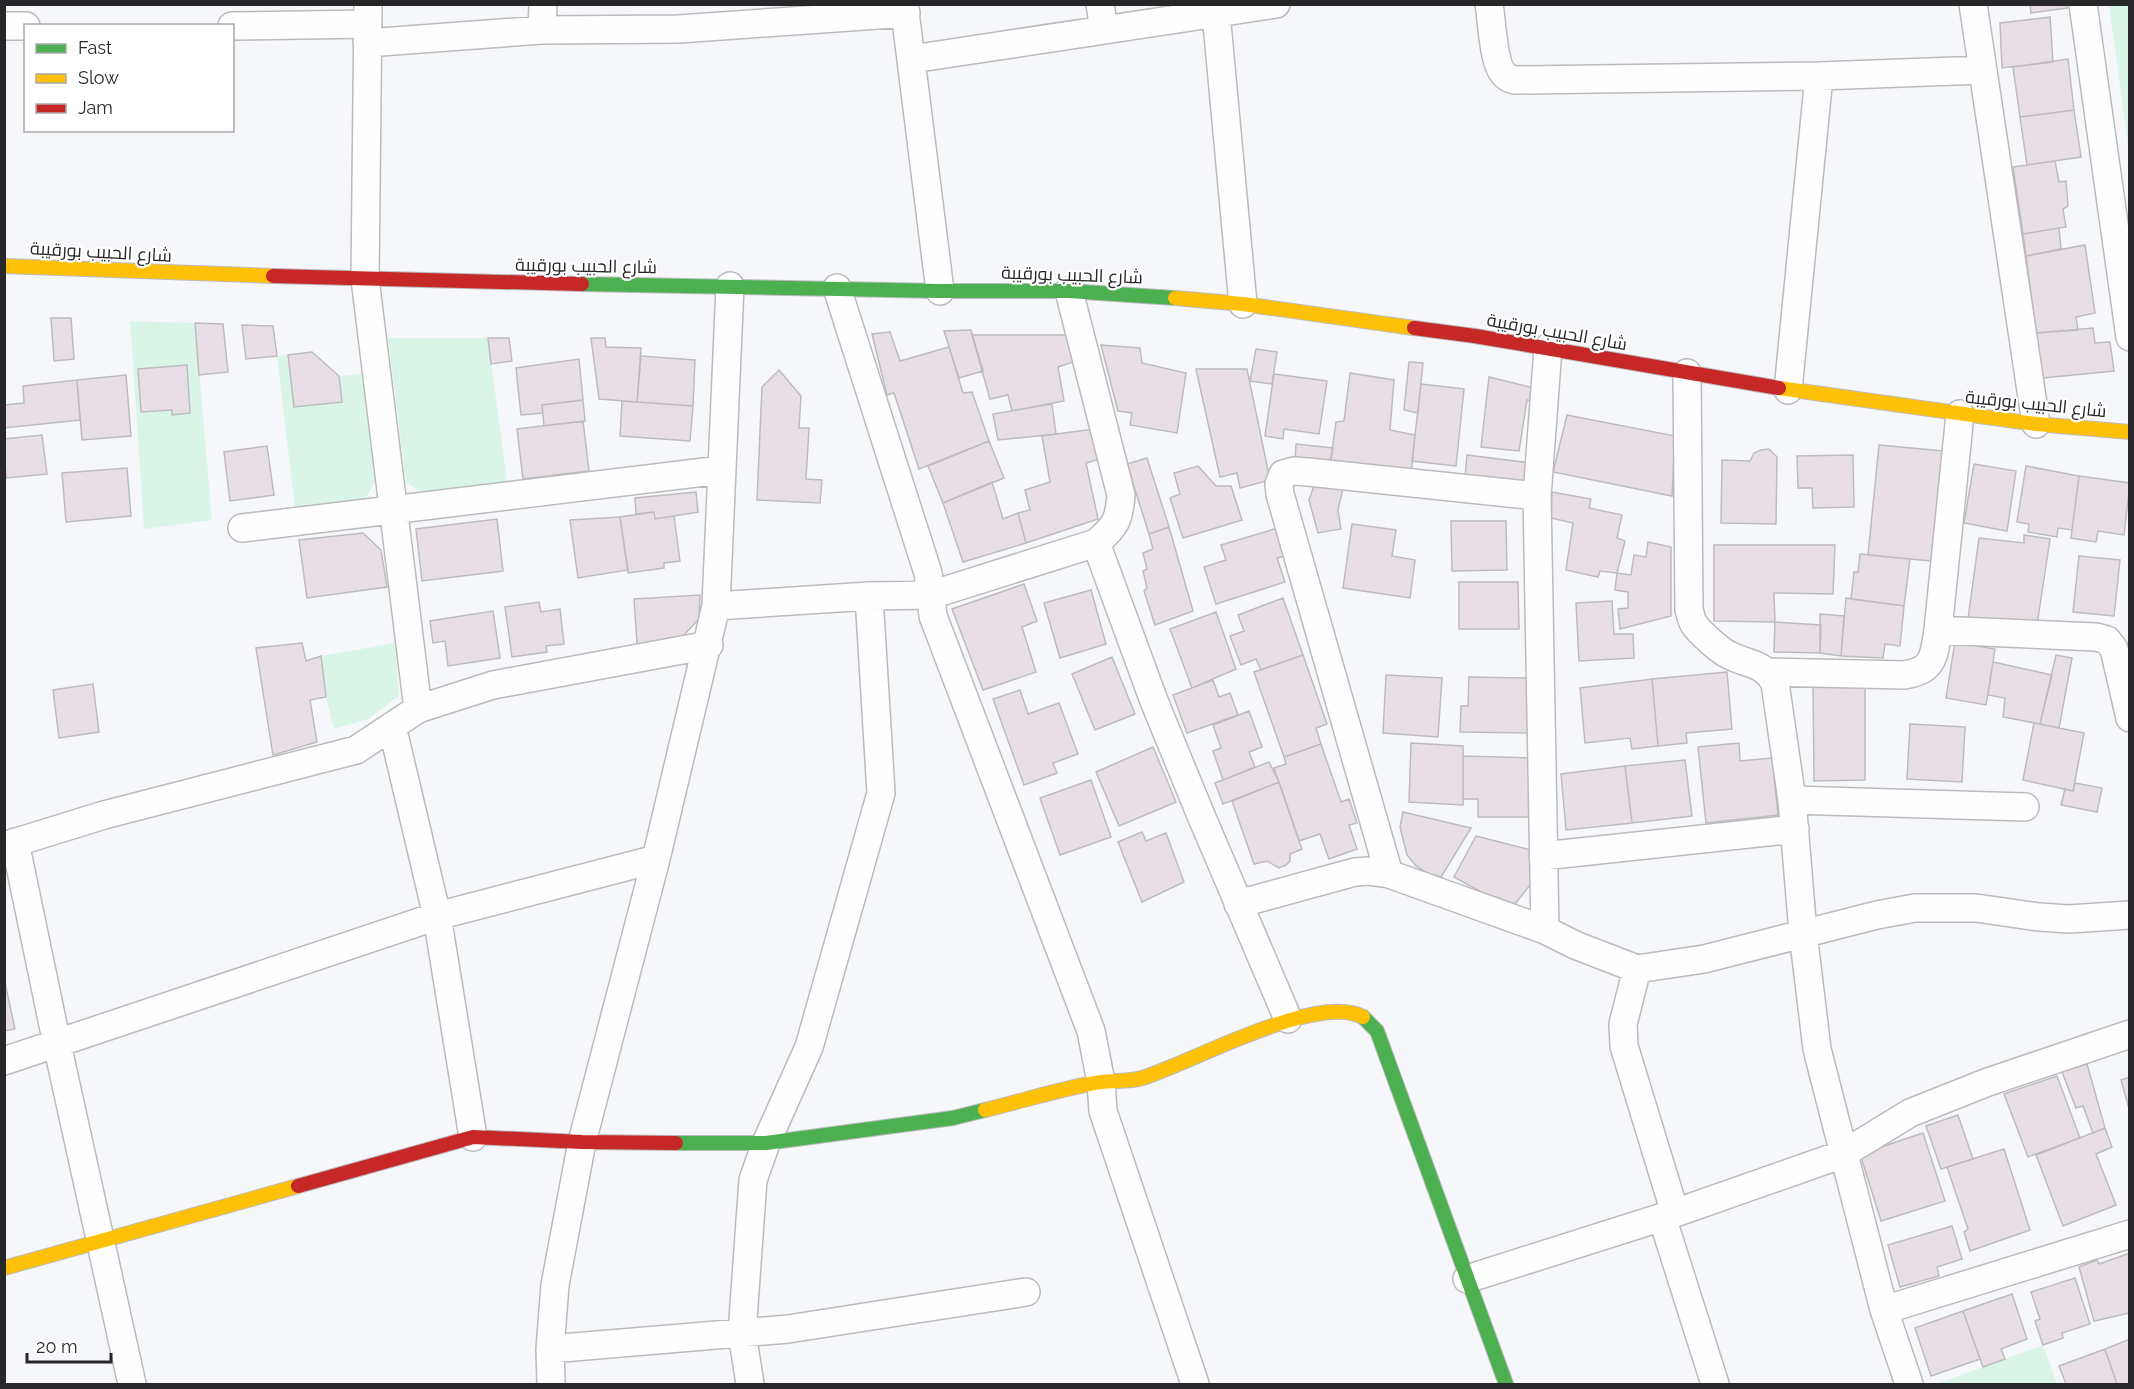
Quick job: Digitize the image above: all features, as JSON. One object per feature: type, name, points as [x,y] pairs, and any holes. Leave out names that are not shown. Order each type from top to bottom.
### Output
[{"type":"street","points":[[912,59],[1102,17],[1216,14],[1276,4]]},
{"type":"street","points":[[1490,4],[1497,57],[1506,76],[1515,80],[1819,76],[1983,70]]},
{"type":"street","points":[[1973,4],[2036,424]]},
{"type":"street","points":[[2083,4],[2130,337]]},
{"type":"street","points":[[234,26],[368,24],[542,17],[679,29],[905,9],[940,291]]},
{"type":"street","points":[[1216,14],[1244,304]]},
{"type":"street","points":[[368,24],[365,279],[418,709]]},
{"type":"street","points":[[4,26],[24,26]]},
{"type":"street","points":[[1788,390],[1819,76]]},
{"type":"street","name":"شارع الحبيب بورقيبة","points":[[4,266],[230,276],[940,291],[1069,291],[1149,295],[1244,304],[1464,334],[1788,390],[2036,424],[2130,432]]},
{"type":"street","points":[[551,1384],[550,1349],[555,1285],[582,1142],[656,859],[709,645],[716,606],[730,286]]},
{"type":"street","points":[[837,288],[928,573],[933,616],[1091,1032],[1101,1082],[1103,1111],[1195,1384]]},
{"type":"street","points":[[716,606],[869,596],[931,595],[1096,543],[1111,530],[1119,518],[1121,495],[1069,291]]},
{"type":"street","points":[[1545,930],[1537,496],[1548,348]]},
{"type":"street","points":[[1687,373],[1689,610],[1692,621],[1696,628],[1727,655],[1755,664],[1769,672],[1904,675],[1918,674],[1926,668],[1934,657],[1938,630],[1960,414]]},
{"type":"street","points":[[242,528],[721,470]]},
{"type":"street","points":[[1389,874],[1279,484],[1283,474],[1294,471],[1537,496]]},
{"type":"street","points":[[1096,543],[1154,701],[1288,1019]]},
{"type":"street","points":[[750,1384],[742,1332],[753,1180],[766,1143],[809,1047],[881,793],[869,596]]},
{"type":"street","points":[[1938,630],[2096,637],[2107,640],[2114,649],[2130,718]]},
{"type":"street","points":[[132,1384],[10,844],[104,815],[356,750],[418,709],[494,685],[709,645]]},
{"type":"street","points":[[1769,672],[1775,683],[1792,800],[1803,933],[1817,1049],[1884,1310],[1909,1384]]},
{"type":"street","points":[[392,726],[436,916],[473,1137]]},
{"type":"street","points":[[1792,800],[2025,807]]},
{"type":"street","points":[[1543,856],[1795,829]]},
{"type":"street","points":[[4,1061],[436,916],[656,859]]},
{"type":"street","points":[[1238,904],[1355,872],[1389,874],[1545,930],[1575,945],[1637,969],[1704,959],[1877,915],[1934,907],[1976,908],[2069,919],[2130,915]]},
{"type":"street","points":[[1637,969],[1623,1024],[1624,1046],[1715,1384]]},
{"type":"street","points":[[4,1268],[473,1137],[582,1142],[766,1143],[953,1118],[1101,1082],[1140,1079],[1288,1019],[1339,1012],[1355,1013],[1366,1019],[1377,1031],[1506,1384]]},
{"type":"street","points":[[1467,1279],[1669,1215],[1843,1154],[1910,1113],[1988,1083],[2130,1034]]},
{"type":"street","points":[[1884,1310],[2130,1234]]},
{"type":"street","points":[[550,1349],[788,1329],[1026,1292]]},
{"type":"green space","points":[[2109,5],[2129,5],[2129,152]]},
{"type":"green space","points":[[130,321],[195,323],[212,520],[144,529]]},
{"type":"green space","points":[[388,338],[488,338],[507,481],[426,491],[418,490],[406,482]]},
{"type":"green space","points":[[288,355],[294,407],[342,402],[339,376],[362,374],[376,481],[365,499],[295,509],[277,356]]},
{"type":"green space","points":[[395,643],[399,696],[368,719],[334,729],[326,697],[321,656]]},
{"type":"green space","points":[[2043,1345],[2057,1384],[1937,1384]]},
{"type":"building","points":[[2030,4],[2066,4],[2067,8],[2031,13]]},
{"type":"building","points":[[2050,17],[2053,62],[2002,68],[2000,23]]},
{"type":"building","points":[[2068,59],[2074,110],[2020,117],[2013,67]]},
{"type":"building","points":[[2074,110],[2081,157],[2027,165],[2020,117]]},
{"type":"building","points":[[2055,161],[2059,182],[2066,181],[2068,206],[2063,209],[2066,227],[2023,234],[2013,167]]},
{"type":"building","points":[[2059,228],[2061,249],[2026,256],[2023,234]]},
{"type":"building","points":[[2085,245],[2095,313],[2076,317],[2078,330],[2036,333],[2026,256]]},
{"type":"building","points":[[51,318],[71,318],[74,359],[54,361]]},
{"type":"building","points":[[195,323],[223,324],[228,372],[199,375]]},
{"type":"building","points":[[242,325],[273,326],[277,356],[246,359]]},
{"type":"building","points":[[2093,328],[2095,343],[2110,342],[2114,371],[2043,378],[2036,333]]},
{"type":"building","points":[[971,330],[983,371],[959,378],[944,331]]},
{"type":"building","points":[[890,332],[900,361],[949,347],[963,393],[972,392],[989,441],[919,469],[894,393],[887,395],[872,334]]},
{"type":"building","points":[[972,335],[1068,335],[1073,362],[1058,367],[1064,401],[1012,411],[1008,395],[990,399]]},
{"type":"building","points":[[488,338],[509,338],[512,361],[491,364]]},
{"type":"building","points":[[591,338],[605,338],[606,347],[641,348],[637,402],[599,399]]},
{"type":"building","points":[[1101,345],[1140,348],[1142,363],[1186,373],[1177,433],[1130,425],[1132,413],[1118,411]]},
{"type":"building","points":[[1256,349],[1277,352],[1272,384],[1250,381]]},
{"type":"building","points":[[312,352],[339,376],[342,402],[294,407],[288,355]]},
{"type":"building","points":[[641,356],[695,360],[693,406],[637,402]]},
{"type":"building","points":[[579,359],[583,400],[542,405],[543,413],[521,415],[516,368]]},
{"type":"building","points":[[1409,362],[1423,363],[1418,413],[1404,410]]},
{"type":"building","points":[[187,365],[190,413],[172,415],[172,410],[141,412],[138,369]]},
{"type":"building","points":[[1196,369],[1247,369],[1270,480],[1240,488],[1237,473],[1220,477]]},
{"type":"building","points":[[779,370],[801,396],[799,428],[809,428],[806,479],[822,480],[820,503],[757,500],[762,387]]},
{"type":"building","points":[[1350,373],[1394,380],[1390,430],[1415,435],[1411,475],[1330,465],[1336,422],[1344,421]]},
{"type":"building","points":[[1274,374],[1327,381],[1319,434],[1284,429],[1283,439],[1265,436]]},
{"type":"building","points":[[126,375],[131,436],[82,440],[77,380]]},
{"type":"building","points":[[1489,377],[1534,388],[1532,401],[1527,400],[1519,451],[1481,447]]},
{"type":"building","points":[[77,380],[80,420],[4,428],[4,405],[24,403],[23,386]]},
{"type":"building","points":[[1421,384],[1464,389],[1456,466],[1412,461]]},
{"type":"building","points":[[583,400],[585,421],[544,426],[542,405]]},
{"type":"building","points":[[622,401],[693,406],[690,441],[620,436]]},
{"type":"building","points":[[1052,404],[1056,434],[998,440],[993,414]]},
{"type":"building","points":[[1567,415],[1675,436],[1672,496],[1553,472]]},
{"type":"building","points":[[583,421],[589,471],[523,479],[517,429]]},
{"type":"building","points":[[1094,429],[1100,459],[1086,463],[1098,519],[1026,543],[1018,513],[1030,510],[1025,490],[1050,482],[1042,436]]},
{"type":"building","points":[[42,435],[47,474],[6,478],[4,439]]},
{"type":"building","points":[[989,441],[1004,478],[943,503],[928,466]]},
{"type":"building","points":[[1296,444],[1333,448],[1330,465],[1295,461]]},
{"type":"building","points":[[1879,445],[1943,451],[1931,561],[1868,555]]},
{"type":"building","points":[[267,446],[274,495],[230,501],[224,452]]},
{"type":"building","points":[[1769,449],[1777,457],[1776,524],[1721,523],[1722,460],[1750,461],[1754,453]]},
{"type":"building","points":[[1467,455],[1531,463],[1529,484],[1465,476]]},
{"type":"building","points":[[1853,455],[1854,507],[1813,508],[1812,488],[1798,488],[1797,456]]},
{"type":"building","points":[[1147,458],[1169,527],[1149,534],[1127,464]]},
{"type":"building","points":[[1974,464],[2016,471],[2007,531],[1964,523]]},
{"type":"building","points":[[1198,466],[1216,486],[1231,486],[1242,520],[1183,538],[1170,498],[1180,494],[1174,473]]},
{"type":"building","points":[[2026,466],[2079,476],[2072,530],[2058,528],[2057,537],[2028,532],[2029,524],[2017,522]]},
{"type":"building","points":[[127,468],[131,516],[66,522],[62,473]]},
{"type":"building","points":[[2079,476],[2130,483],[2124,535],[2098,531],[2096,542],[2071,538]]},
{"type":"building","points":[[992,482],[1003,519],[1018,513],[1026,543],[963,562],[943,503]]},
{"type":"building","points":[[1315,483],[1343,488],[1338,510],[1341,529],[1318,533],[1309,500]]},
{"type":"building","points":[[696,492],[698,512],[655,519],[654,512],[636,514],[635,498]]},
{"type":"building","points":[[1552,492],[1591,499],[1589,508],[1622,515],[1617,538],[1625,541],[1617,573],[1600,571],[1598,577],[1566,570],[1573,523],[1551,518]]},
{"type":"building","points":[[654,512],[655,519],[674,516],[680,561],[664,563],[664,568],[628,573],[620,517]]},
{"type":"building","points":[[620,517],[628,570],[578,578],[570,520]]},
{"type":"building","points":[[497,519],[503,571],[422,581],[416,529]]},
{"type":"building","points":[[1451,521],[1506,521],[1507,570],[1452,571]]},
{"type":"building","points":[[1352,524],[1396,530],[1392,556],[1415,560],[1410,598],[1343,588]]},
{"type":"building","points":[[1169,527],[1193,611],[1155,625],[1144,591],[1147,588],[1143,571],[1147,569],[1143,553],[1153,549],[1149,534]]},
{"type":"building","points":[[1281,527],[1289,555],[1277,558],[1285,582],[1216,604],[1204,567],[1226,560],[1221,545]]},
{"type":"building","points":[[363,533],[381,550],[387,587],[307,598],[299,540]]},
{"type":"building","points":[[2024,535],[2050,539],[2037,625],[1968,619],[1979,538],[2024,543]]},
{"type":"building","points":[[1648,542],[1671,547],[1671,616],[1620,629],[1618,609],[1628,608],[1628,592],[1615,590],[1617,573],[1631,575],[1634,555],[1646,557]]},
{"type":"building","points":[[1714,545],[1835,545],[1833,594],[1774,593],[1775,622],[1714,621]]},
{"type":"building","points":[[1860,554],[1910,559],[1904,606],[1851,599],[1854,572],[1858,572]]},
{"type":"building","points":[[2079,556],[2120,560],[2114,616],[2073,612]]},
{"type":"building","points":[[1459,582],[1518,582],[1519,629],[1459,629]]},
{"type":"building","points":[[1024,584],[1037,621],[1022,627],[1036,672],[983,690],[952,609]]},
{"type":"building","points":[[1091,590],[1106,644],[1060,658],[1044,603]]},
{"type":"building","points":[[700,595],[699,619],[681,638],[637,644],[634,599]]},
{"type":"building","points":[[1283,598],[1303,655],[1261,670],[1256,659],[1241,665],[1230,636],[1244,631],[1238,615]]},
{"type":"building","points":[[1846,598],[1904,606],[1900,646],[1885,644],[1883,658],[1841,656]]},
{"type":"building","points":[[1612,601],[1614,634],[1633,634],[1634,658],[1579,661],[1576,603]]},
{"type":"building","points":[[539,602],[541,612],[560,609],[564,644],[546,646],[547,652],[512,657],[505,607]]},
{"type":"building","points":[[493,611],[500,658],[448,666],[445,641],[433,643],[430,621]]},
{"type":"building","points":[[1216,612],[1236,669],[1192,688],[1170,629]]},
{"type":"building","points":[[1820,614],[1844,616],[1841,656],[1820,653]]},
{"type":"building","points":[[1775,622],[1821,625],[1820,653],[1774,652]]},
{"type":"building","points":[[1955,642],[1995,649],[1986,705],[1946,698]]},
{"type":"building","points":[[302,643],[306,661],[321,656],[326,697],[310,700],[317,742],[273,755],[256,648]]},
{"type":"building","points":[[1303,655],[1327,724],[1316,728],[1321,744],[1284,757],[1254,672]]},
{"type":"building","points":[[2056,655],[2072,658],[2059,728],[2040,724]]},
{"type":"building","points":[[1112,657],[1135,714],[1095,730],[1072,674]]},
{"type":"building","points":[[1993,662],[2052,675],[2040,724],[2003,717],[2005,698],[1988,695]]},
{"type":"building","points":[[1727,672],[1732,729],[1686,733],[1687,743],[1658,746],[1652,679]]},
{"type":"building","points":[[1386,675],[1442,678],[1438,737],[1383,733]]},
{"type":"building","points":[[1469,677],[1530,678],[1531,733],[1460,732],[1461,706],[1468,706]]},
{"type":"building","points":[[1652,679],[1658,746],[1632,749],[1630,738],[1585,743],[1580,688]]},
{"type":"building","points":[[1213,680],[1219,697],[1230,693],[1238,715],[1187,733],[1173,695]]},
{"type":"building","points":[[93,684],[99,732],[59,738],[53,690]]},
{"type":"building","points":[[1813,687],[1865,687],[1865,780],[1814,781]]},
{"type":"building","points":[[1020,690],[1028,714],[1059,703],[1078,754],[1053,763],[1057,773],[1024,785],[993,699]]},
{"type":"building","points":[[1249,711],[1262,747],[1249,752],[1255,767],[1223,780],[1213,751],[1221,748],[1213,725]]},
{"type":"building","points":[[2034,723],[2084,733],[2073,791],[2023,780]]},
{"type":"building","points":[[1910,724],[1965,727],[1962,782],[1907,779]]},
{"type":"building","points":[[1411,743],[1463,746],[1463,805],[1409,802]]},
{"type":"building","points":[[1739,743],[1740,761],[1772,758],[1778,815],[1706,823],[1698,747]]},
{"type":"building","points":[[1321,744],[1341,802],[1349,799],[1357,823],[1349,825],[1357,849],[1329,859],[1320,834],[1299,841],[1274,768],[1286,764],[1284,757]]},
{"type":"building","points":[[1153,747],[1176,802],[1119,826],[1096,772]]},
{"type":"building","points":[[1463,756],[1531,758],[1531,817],[1478,817],[1478,799],[1463,799]]},
{"type":"building","points":[[1685,760],[1692,816],[1632,823],[1625,766]]},
{"type":"building","points":[[1269,762],[1279,782],[1223,804],[1215,783]]},
{"type":"building","points":[[1625,766],[1632,823],[1566,830],[1561,774]]},
{"type":"building","points":[[1091,780],[1111,837],[1060,855],[1040,798]]},
{"type":"building","points":[[1279,782],[1302,849],[1290,854],[1290,861],[1279,868],[1267,861],[1254,864],[1232,801]]},
{"type":"building","points":[[2075,783],[2102,788],[2097,812],[2061,805],[2065,789],[2073,791]]},
{"type":"building","points":[[1403,812],[1471,828],[1441,877],[1427,873],[1416,866],[1407,855],[1400,827]]},
{"type":"building","points":[[1142,832],[1146,841],[1166,833],[1184,882],[1142,902],[1118,842]]},
{"type":"building","points":[[1476,836],[1531,850],[1530,885],[1515,904],[1481,892],[1454,877]]},
{"type":"building","points":[[4,978],[15,1029],[4,1031]]},
{"type":"building","points":[[2087,1064],[2105,1128],[2093,1133],[2083,1106],[2076,1108],[2062,1072]]},
{"type":"building","points":[[2057,1076],[2080,1138],[2028,1157],[2004,1094]]},
{"type":"building","points":[[2130,1077],[2130,1112],[2121,1080]]},
{"type":"building","points":[[1958,1115],[1973,1159],[1941,1169],[1926,1126]]},
{"type":"building","points":[[2105,1128],[2112,1147],[2096,1154],[2116,1205],[2063,1226],[2036,1155]]},
{"type":"building","points":[[1923,1133],[1945,1201],[1881,1221],[1860,1154]]},
{"type":"building","points":[[2004,1149],[2030,1230],[1970,1251],[1964,1232],[1968,1229],[1947,1167]]},
{"type":"building","points":[[1952,1226],[1962,1259],[1937,1267],[1939,1276],[1900,1287],[1888,1245]]},
{"type":"building","points":[[2130,1253],[2130,1313],[2094,1321],[2079,1267],[2097,1260],[2099,1264]]},
{"type":"building","points":[[2075,1278],[2090,1324],[2062,1333],[2063,1338],[2043,1345],[2035,1321],[2040,1319],[2031,1292]]},
{"type":"building","points":[[2012,1294],[2027,1339],[2001,1349],[2005,1359],[1983,1367],[1963,1311]]},
{"type":"building","points":[[1963,1311],[1980,1359],[1931,1376],[1915,1328]]},
{"type":"building","points":[[2130,1339],[2130,1384],[2117,1384],[2105,1349]]},
{"type":"building","points":[[2105,1349],[2117,1384],[2066,1384],[2059,1366]]},
{"type":"traffic: fast","points":[[582,284],[940,291],[1069,291],[1175,298]]},
{"type":"traffic: fast","points":[[1363,1017],[1377,1031],[1506,1384]]},
{"type":"traffic: fast","points":[[676,1143],[766,1143],[953,1118],[985,1110]]},
{"type":"traffic: slow","points":[[4,266],[273,276]]},
{"type":"traffic: slow","points":[[1175,298],[1243,304],[1414,328]]},
{"type":"traffic: slow","points":[[1779,388],[2036,424],[2130,432]]},
{"type":"traffic: slow","points":[[985,1110],[1086,1085],[1142,1078],[1286,1021],[1316,1014],[1342,1012],[1363,1017]]},
{"type":"traffic: slow","points":[[4,1268],[298,1186]]},
{"type":"traffic: jam","points":[[273,276],[582,284]]},
{"type":"traffic: jam","points":[[1414,328],[1475,336],[1779,388]]},
{"type":"traffic: jam","points":[[298,1186],[473,1137],[676,1143]]}]
